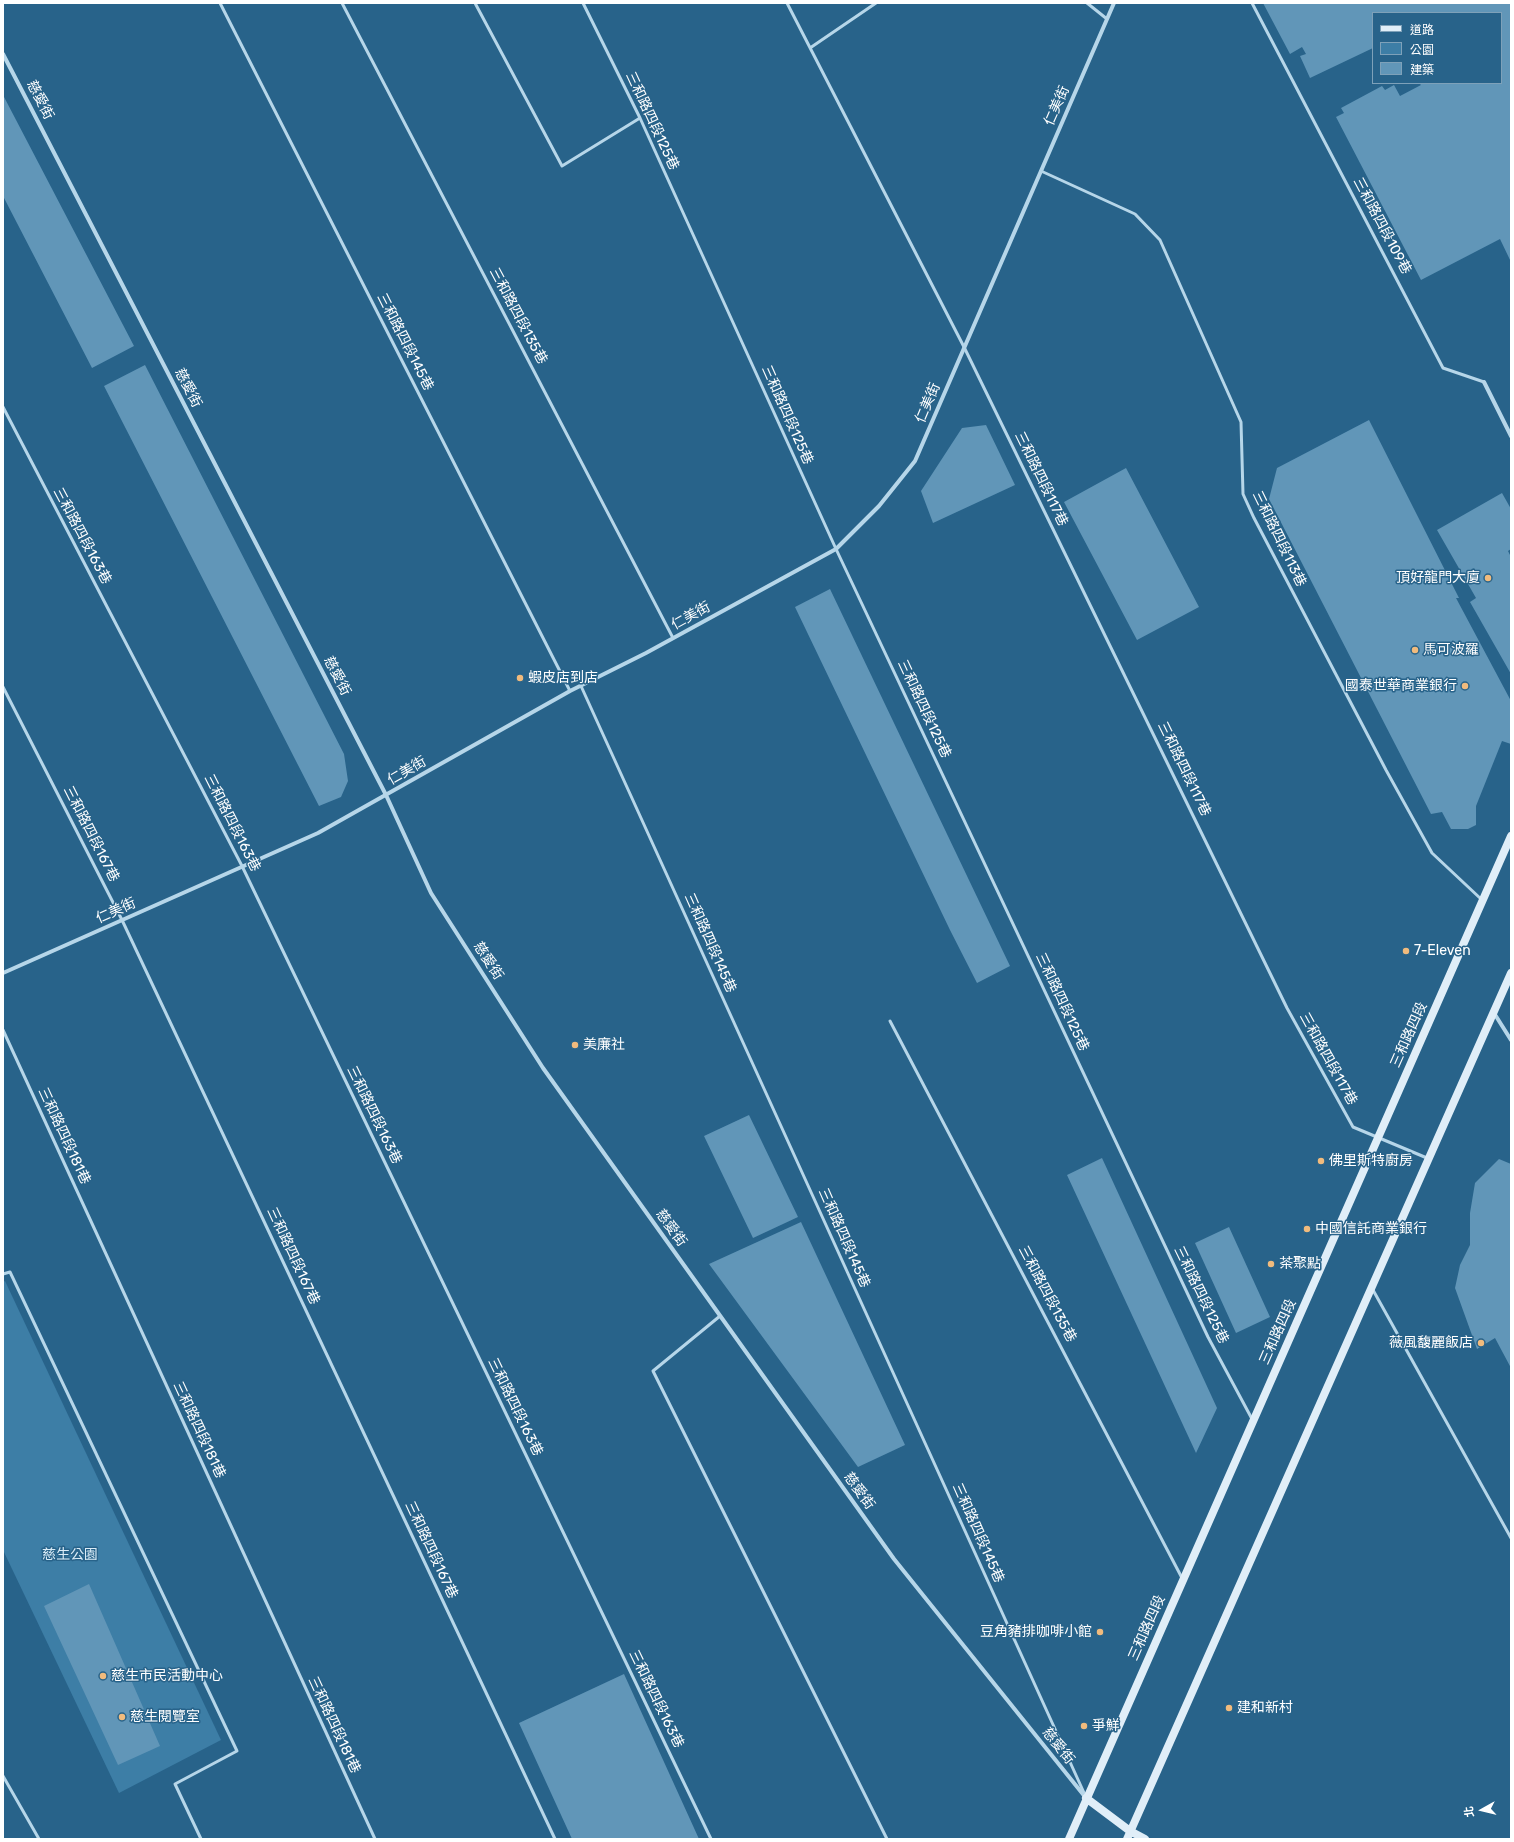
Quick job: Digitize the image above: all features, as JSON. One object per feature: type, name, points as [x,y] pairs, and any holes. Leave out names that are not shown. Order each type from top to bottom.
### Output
[{"type":"main road","name":"三和路四段","points":[[1069,1839],[1511,836]]},
{"type":"main road","points":[[1128,1835],[1511,973]]},
{"type":"main road","points":[[1086,1798],[1128,1835],[1145,1839]]},
{"type":"street","name":"仁美街","points":[[3,973],[318,833],[570,691],[673,638],[836,549],[879,506],[915,461],[1114,3]]},
{"type":"street","name":"慈愛街","points":[[3,54],[386,795],[431,893],[543,1068],[894,1559],[1086,1798]]},
{"type":"street","name":"三和路四段109巷","points":[[1484,382],[1511,436]]},
{"type":"street","points":[[1493,1012],[1511,1040]]},
{"type":"lane","name":"三和路四段145巷","points":[[220,3],[570,691]]},
{"type":"lane","name":"三和路四段135巷","points":[[342,3],[673,638]]},
{"type":"lane","points":[[475,3],[562,166],[640,118]]},
{"type":"lane","name":"三和路四段125巷","points":[[583,3],[640,118],[836,549],[1205,1330],[1253,1420]]},
{"type":"lane","name":"三和路四段117巷","points":[[786,3],[964,347],[1287,1008],[1353,1127],[1428,1158]]},
{"type":"lane","points":[[810,48],[876,3]]},
{"type":"lane","points":[[1087,3],[1107,19]]},
{"type":"lane","name":"三和路四段109巷","points":[[1252,3],[1443,368],[1484,382]]},
{"type":"lane","name":"三和路四段113巷","points":[[1041,171],[1135,214],[1160,240],[1241,422],[1244,494],[1254,518],[1382,763],[1432,853],[1482,900]]},
{"type":"lane","name":"三和路四段163巷","points":[[3,407],[242,866],[711,1839]]},
{"type":"lane","name":"三和路四段145巷","points":[[581,686],[1086,1798]]},
{"type":"lane","name":"三和路四段167巷","points":[[3,687],[122,920],[555,1839]]},
{"type":"lane","name":"三和路四段135巷","points":[[890,1021],[1183,1579]]},
{"type":"lane","name":"三和路四段181巷","points":[[3,1030],[375,1839]]},
{"type":"lane","points":[[3,1274],[10,1272],[237,1751],[175,1784],[201,1839]]},
{"type":"lane","points":[[1371,1287],[1511,1538]]},
{"type":"lane","points":[[720,1316],[653,1371],[887,1839]]},
{"type":"lane","points":[[3,1776],[39,1839]]},
{"type":"green space","name":"慈生公園","points":[[5,1281],[221,1740],[119,1793],[3,1550],[3,1282]]},
{"type":"building","points":[[1263,3],[1511,3],[1511,262],[1500,239],[1421,280],[1336,117],[1344,113],[1341,108],[1382,86],[1385,90],[1394,85],[1400,96],[1421,85],[1420,84],[1502,84],[1502,12],[1372,12],[1372,48],[1310,78],[1300,56],[1306,54],[1302,47],[1290,54]]},
{"type":"building","points":[[3,95],[134,346],[92,368],[3,196]]},
{"type":"building","points":[[145,365],[344,754],[348,781],[341,797],[319,806],[104,386]]},
{"type":"building","name":"馬可波羅","points":[[1369,420],[1459,598],[1456,598],[1511,701],[1511,744],[1502,741],[1476,806],[1476,825],[1468,829],[1451,829],[1442,812],[1431,814],[1269,499],[1277,468]]},
{"type":"building","points":[[986,425],[1015,485],[933,523],[921,491],[962,428]]},
{"type":"building","points":[[1126,468],[1199,607],[1137,640],[1064,502]]},
{"type":"building","name":"頂好龍門大廈","points":[[1502,493],[1511,509],[1511,549],[1508,551],[1511,557],[1511,674],[1470,602],[1476,598],[1437,530]]},
{"type":"building","points":[[830,589],[1010,966],[977,983],[950,930],[795,607]]},
{"type":"building","points":[[749,1115],[798,1217],[753,1238],[704,1136]]},
{"type":"building","points":[[1102,1158],[1217,1408],[1196,1453],[1067,1175]]},
{"type":"building","points":[[1499,1159],[1511,1164],[1511,1368],[1495,1338],[1477,1349],[1455,1288],[1460,1265],[1470,1245],[1470,1213],[1475,1183]]},
{"type":"building","points":[[801,1222],[905,1445],[858,1467],[709,1264]]},
{"type":"building","points":[[1229,1227],[1270,1317],[1236,1333],[1195,1243]]},
{"type":"building","name":"慈生市民活動中心","points":[[89,1584],[160,1746],[118,1765],[44,1606]]},
{"type":"building","points":[[624,1674],[699,1839],[572,1839],[519,1723]]},
{"type":"place","name":"頂好龍門大廈","points":[[1488,578]]},
{"type":"place","name":"馬可波羅","points":[[1415,650]]},
{"type":"place","name":"蝦皮店到店","points":[[520,678]]},
{"type":"place","name":"國泰世華商業銀行","points":[[1465,686]]},
{"type":"place","name":"7-Eleven","points":[[1406,951]]},
{"type":"place","name":"美廉社","points":[[575,1045]]},
{"type":"place","name":"佛里斯特廚房","points":[[1321,1161]]},
{"type":"place","name":"中國信託商業銀行","points":[[1307,1229]]},
{"type":"place","name":"茶聚點","points":[[1271,1264]]},
{"type":"place","name":"薇風馥麗飯店","points":[[1481,1343]]},
{"type":"place","name":"豆角豬排咖啡小館","points":[[1100,1632]]},
{"type":"place","name":"慈生市民活動中心","points":[[103,1676]]},
{"type":"place","name":"建和新村","points":[[1229,1708]]},
{"type":"place","name":"慈生閱覽室","points":[[122,1717]]},
{"type":"place","name":"爭鮮","points":[[1084,1726]]}]
